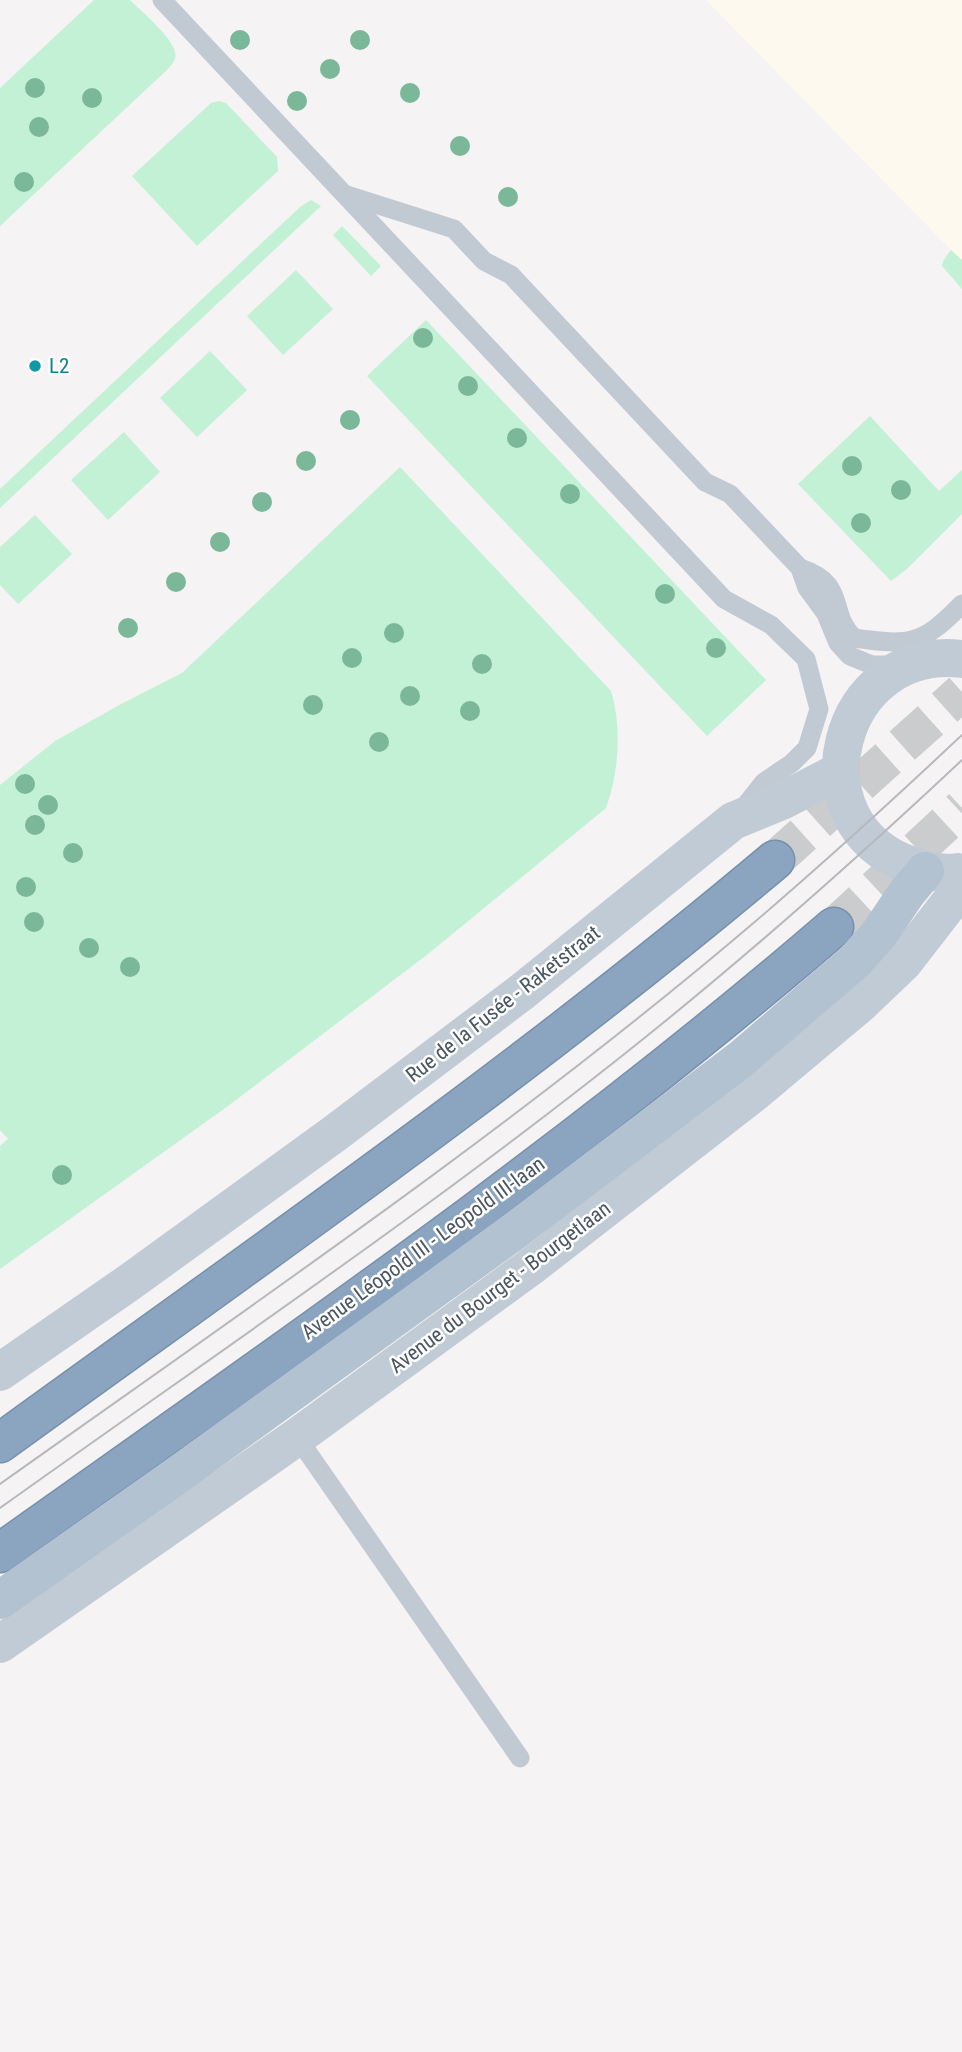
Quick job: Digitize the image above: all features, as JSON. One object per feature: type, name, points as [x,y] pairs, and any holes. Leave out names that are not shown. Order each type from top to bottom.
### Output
[{"type":"highway","points":[[0,1443],[458,1111],[675,945],[775,860]]},
{"type":"highway","name":"Avenue Léopold III - Leopold III-laan","points":[[0,1553],[398,1267],[583,1130],[834,927]]},
{"type":"main road","points":[[0,1600],[206,1455],[509,1235],[741,1059],[854,962],[879,934],[925,870]]},
{"type":"street","points":[[960,650],[910,665],[886,677],[866,695],[851,718],[842,743],[840,771],[845,799],[860,828],[875,845],[898,861],[925,870],[951,873],[962,871]]},
{"type":"street","name":"Rue de la Fusée - Raketstraat","points":[[0,1371],[127,1283],[356,1117],[523,991],[733,821],[784,800],[840,771]]},
{"type":"street","name":"Avenue du Bourget - Bourgetlaan","points":[[0,1644],[297,1437],[529,1268],[754,1093],[860,1004],[903,963],[962,887]]},
{"type":"lane","points":[[162,0],[724,599],[771,625],[806,659],[819,709],[807,748],[792,764],[764,782],[733,821]]},
{"type":"lane","points":[[346,195],[454,229],[484,261],[511,275],[705,482],[730,494],[800,568],[807,588],[826,614],[838,643],[850,656],[872,665],[910,665]]},
{"type":"lane","points":[[800,568],[818,573],[831,587],[844,624],[855,638],[903,642],[921,638],[938,629],[962,604]]},
{"type":"lane","points":[[297,1437],[520,1758]]},
{"type":"shaded area","points":[[706,0],[962,0],[962,260],[951,250]]},
{"type":"green space","points":[[94,0],[130,0],[169,40],[175,52],[174,60],[169,68],[0,226],[0,88]]},
{"type":"green space","points":[[211,103],[226,103],[277,157],[278,171],[197,246],[132,176]]},
{"type":"green space","points":[[311,200],[321,206],[0,508],[0,489],[300,207]]},
{"type":"green space","points":[[342,226],[381,266],[371,276],[333,235]]},
{"type":"green space","points":[[951,250],[962,260],[962,289],[942,266]]},
{"type":"green space","points":[[296,270],[333,309],[283,355],[247,316]]},
{"type":"green space","points":[[426,320],[766,680],[707,736],[367,376]]},
{"type":"green space","points":[[210,351],[247,390],[197,437],[160,398]]},
{"type":"green space","points":[[870,416],[939,491],[962,470],[962,514],[907,569],[891,581],[798,484]]},
{"type":"green space","points":[[124,432],[160,472],[108,520],[71,480]]},
{"type":"green space","points":[[400,467],[611,691],[617,719],[618,750],[614,780],[606,808],[428,954],[228,1106],[0,1269],[0,1146],[8,1139],[0,1130],[0,785],[55,741],[182,673]]},
{"type":"green space","points":[[35,515],[72,554],[18,604],[0,585],[0,547]]},
{"type":"tunnel","points":[[775,860],[962,692]]},
{"type":"tunnel","points":[[834,927],[962,808]]},
{"type":"tram line","points":[[0,1484],[385,1210],[574,1069],[757,920],[861,829],[962,735]]},
{"type":"tram line","points":[[0,1508],[415,1213],[578,1090],[697,995],[774,929],[962,760]]},
{"type":"place","name":"L2","points":[[35,366]]}]
